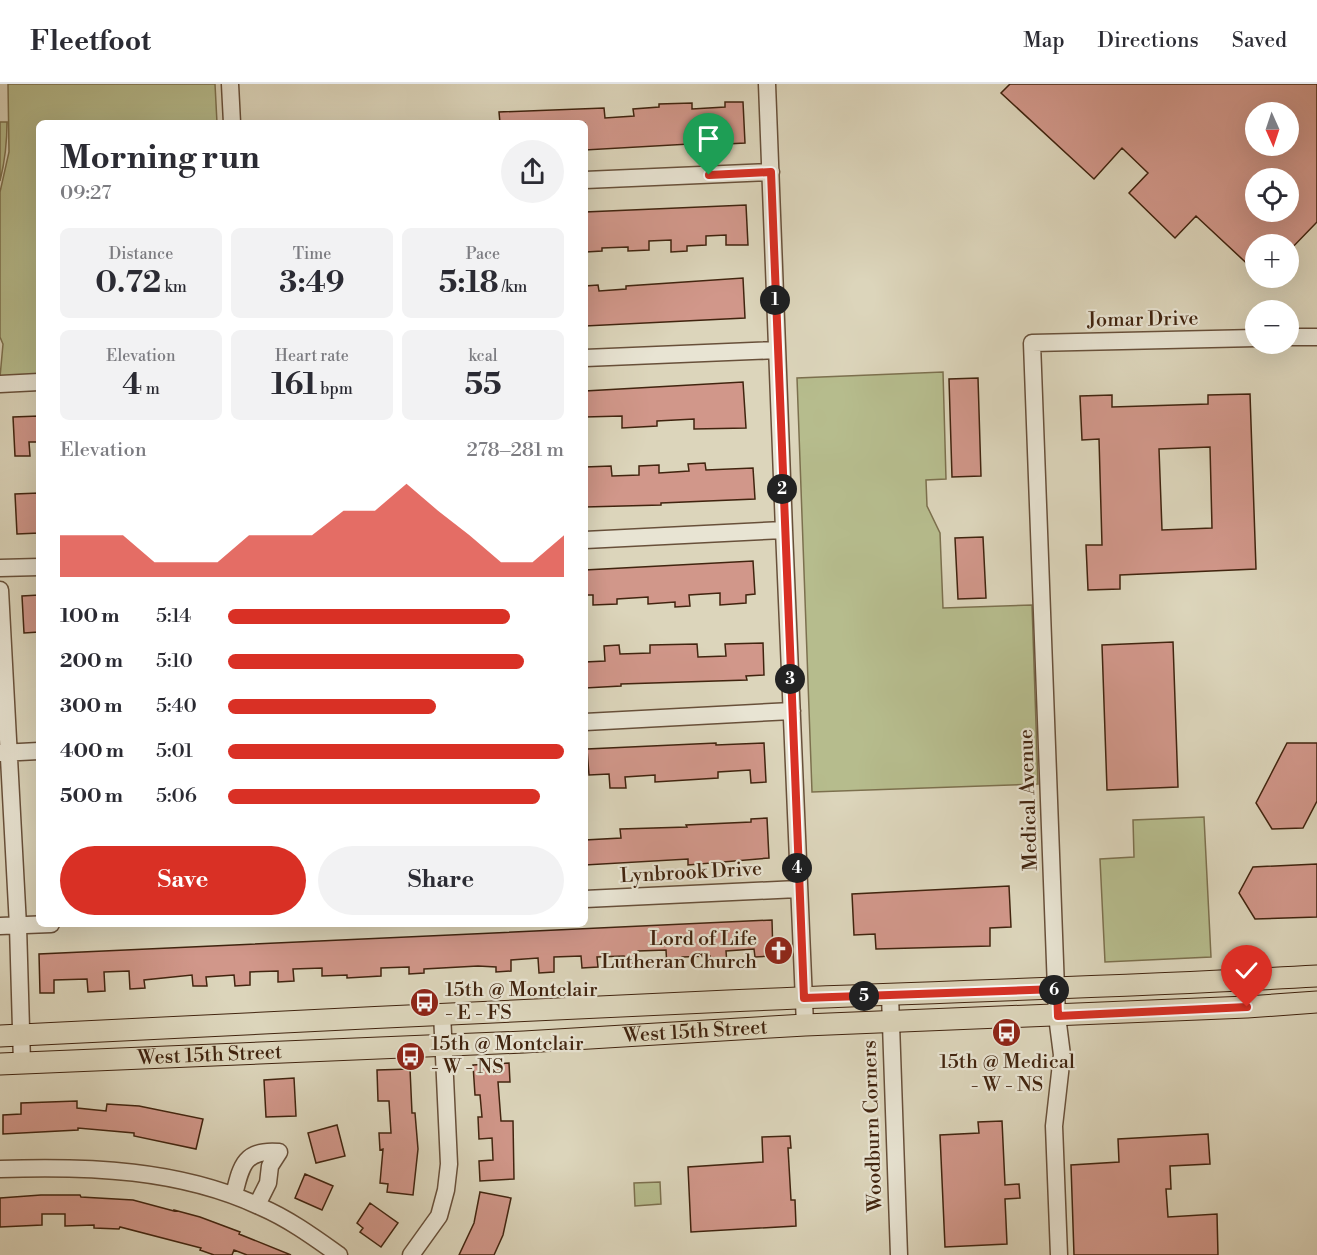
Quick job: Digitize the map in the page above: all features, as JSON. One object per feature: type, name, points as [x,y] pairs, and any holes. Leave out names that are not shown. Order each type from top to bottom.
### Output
[{"type":"main road","name":"West 15th Street","points":[[0,1036],[442,1013],[1057,989],[1317,976]]},
{"type":"main road","name":"West 15th Street","points":[[0,1064],[443,1046],[805,1025],[1058,1016],[1317,1002]]},
{"type":"street","points":[[230,84],[232,120]]},
{"type":"street","points":[[767,84],[805,1025]]},
{"type":"street","points":[[588,180],[771,172]]},
{"type":"street","points":[[1299,337],[1317,337]]},
{"type":"street","name":"Jomar Drive","points":[[1032,343],[1245,338]]},
{"type":"street","name":"Medical Avenue","points":[[1032,343],[1058,1016],[1062,1055],[1054,1126],[1059,1255]]},
{"type":"street","points":[[588,358],[777,350]]},
{"type":"street","points":[[0,384],[36,382]]},
{"type":"street","points":[[588,540],[784,530]]},
{"type":"street","points":[[0,568],[36,567]]},
{"type":"street","points":[[0,590],[4,753],[18,926],[22,1063]]},
{"type":"street","points":[[588,722],[792,711]]},
{"type":"street","points":[[4,753],[36,751]]},
{"type":"street","name":"Lynbrook Drive","points":[[588,899],[798,889]]},
{"type":"street","points":[[0,926],[36,925]]},
{"type":"street","name":"Woodburn Corners","points":[[890,995],[899,1255]]},
{"type":"street","points":[[411,1255],[439,1216],[446,1190],[449,1164],[442,1013]]},
{"type":"street","points":[[234,1195],[240,1171],[254,1154],[265,1151],[279,1152],[270,1166],[268,1183],[257,1204]]},
{"type":"street","points":[[0,1170],[46,1168],[157,1175],[234,1195],[257,1204],[299,1228],[339,1255]]},
{"type":"green space","points":[[8,84],[215,84],[217,120],[36,120],[36,375],[0,377],[3,344],[0,337],[0,192],[9,152]]},
{"type":"green space","points":[[0,122],[7,122],[0,181]]},
{"type":"green space","points":[[943,372],[946,479],[926,480],[927,506],[940,533],[943,608],[1032,605],[1038,784],[812,792],[797,378]]},
{"type":"green space","points":[[1204,817],[1211,957],[1105,962],[1100,859],[1134,857],[1133,820]]},
{"type":"green space","points":[[660,1182],[661,1204],[635,1206],[634,1183]]},
{"type":"building","points":[[1010,84],[1317,84],[1317,222],[1299,241],[1299,234],[1245,234],[1245,262],[1196,216],[1175,238],[1129,193],[1148,173],[1122,148],[1094,179],[1001,93]]},
{"type":"building","points":[[725,102],[743,102],[745,143],[588,150],[588,120],[500,120],[499,112],[604,108],[605,118],[634,116],[633,109],[659,107],[659,104],[692,103],[692,109],[725,107]]},
{"type":"building","points":[[746,205],[748,245],[726,245],[726,235],[706,236],[706,245],[687,246],[687,251],[671,252],[671,240],[649,241],[649,250],[628,251],[628,247],[602,248],[602,251],[588,252],[588,212]]},
{"type":"building","points":[[743,278],[745,318],[588,326],[588,286],[598,285],[599,291],[626,289],[626,286]]},
{"type":"building","points":[[978,378],[981,476],[952,477],[949,379]]},
{"type":"building","points":[[743,382],[746,428],[694,429],[694,419],[657,421],[657,426],[622,428],[622,416],[588,417],[588,391]]},
{"type":"building","points":[[1250,394],[1256,569],[1120,575],[1120,589],[1088,590],[1086,545],[1102,545],[1099,439],[1082,440],[1080,396],[1112,395],[1112,407],[1208,404],[1208,395]],"holes":[[[1210,447],[1212,528],[1162,530],[1159,449]]]},
{"type":"building","points":[[36,416],[36,442],[29,442],[30,456],[15,456],[13,417]]},
{"type":"building","points":[[705,463],[706,470],[753,468],[755,499],[588,507],[588,467],[611,466],[612,476],[639,475],[639,466],[659,465],[659,473],[689,471],[688,464]]},
{"type":"building","points":[[36,493],[36,533],[17,534],[15,494]]},
{"type":"building","points":[[983,537],[986,598],[958,599],[955,538]]},
{"type":"building","points":[[753,561],[755,594],[746,595],[746,603],[720,605],[720,593],[689,595],[690,606],[675,607],[675,602],[648,604],[648,597],[617,599],[617,604],[593,605],[593,595],[588,595],[588,570]]},
{"type":"building","points":[[36,595],[36,632],[24,633],[22,596]]},
{"type":"building","points":[[1173,642],[1178,787],[1107,790],[1102,645]]},
{"type":"building","points":[[763,643],[764,675],[746,676],[747,680],[621,684],[621,686],[588,688],[588,662],[605,661],[604,646],[619,645],[620,654],[650,653],[650,645],[697,644],[698,657],[726,656],[725,644]]},
{"type":"building","points":[[764,743],[766,782],[751,783],[750,770],[718,772],[718,778],[655,782],[655,775],[625,777],[626,788],[610,788],[609,774],[589,775],[588,749]]},
{"type":"building","points":[[1287,743],[1317,743],[1317,801],[1303,828],[1272,829],[1256,803]]},
{"type":"building","points":[[767,818],[769,858],[688,865],[688,859],[588,865],[588,840],[621,838],[620,829],[687,827],[686,825],[751,822],[751,819]]},
{"type":"building","points":[[1317,864],[1317,917],[1255,919],[1239,893],[1253,867]]},
{"type":"building","points":[[1009,886],[1011,927],[990,928],[990,946],[876,949],[875,934],[854,935],[852,894]]},
{"type":"building","points":[[772,920],[773,956],[755,957],[754,949],[726,951],[727,964],[710,964],[710,956],[682,957],[682,966],[667,967],[666,950],[638,951],[639,964],[624,964],[624,956],[597,957],[598,967],[582,968],[581,956],[554,957],[554,972],[539,973],[538,958],[511,960],[511,971],[496,972],[496,967],[478,966],[424,969],[424,973],[409,974],[409,967],[381,968],[381,976],[347,978],[347,975],[322,976],[322,968],[293,969],[294,981],[278,982],[278,971],[250,972],[250,985],[235,986],[234,975],[206,977],[207,986],[193,986],[192,975],[144,980],[145,988],[130,989],[129,971],[104,972],[105,991],[88,992],[87,979],[54,980],[54,993],[40,993],[39,954]]},
{"type":"building","points":[[509,1063],[510,1082],[498,1082],[501,1121],[513,1121],[514,1179],[480,1181],[479,1161],[493,1160],[492,1138],[479,1139],[478,1117],[482,1117],[480,1095],[475,1095],[473,1065]]},
{"type":"building","points":[[410,1069],[412,1113],[415,1113],[418,1149],[413,1195],[387,1192],[388,1184],[380,1183],[383,1149],[380,1150],[379,1133],[391,1133],[389,1101],[378,1101],[377,1070]]},
{"type":"building","points":[[294,1078],[296,1116],[266,1117],[264,1080]]},
{"type":"building","points":[[77,1101],[77,1108],[106,1111],[107,1104],[139,1106],[203,1119],[196,1149],[134,1136],[134,1133],[78,1128],[78,1130],[3,1134],[3,1115],[21,1114],[21,1103]]},
{"type":"building","points":[[1002,1121],[1005,1185],[1019,1184],[1020,1198],[1005,1199],[1007,1244],[945,1247],[940,1135],[979,1133],[978,1122]]},
{"type":"building","points":[[337,1125],[345,1156],[316,1163],[308,1133]]},
{"type":"building","points":[[1208,1134],[1210,1164],[1170,1166],[1171,1189],[1166,1189],[1168,1217],[1217,1214],[1218,1255],[1074,1255],[1071,1165],[1119,1162],[1118,1139]]},
{"type":"building","points":[[790,1136],[791,1148],[788,1148],[791,1200],[795,1200],[796,1226],[691,1232],[688,1167],[763,1162],[762,1137]]},
{"type":"building","points":[[305,1174],[333,1186],[322,1210],[295,1198]]},
{"type":"building","points":[[480,1192],[511,1198],[503,1235],[494,1255],[459,1255],[474,1223]]},
{"type":"building","points":[[80,1195],[81,1197],[133,1200],[200,1217],[291,1255],[247,1255],[234,1250],[232,1255],[214,1255],[200,1250],[201,1248],[120,1227],[119,1229],[94,1228],[94,1225],[65,1226],[65,1214],[42,1214],[42,1225],[0,1227],[0,1198]]},
{"type":"building","points":[[370,1203],[398,1223],[381,1247],[360,1232],[363,1228],[357,1223]]},
{"type":"place","name":"Lord of Life Lutheran Church","points":[[778,950]]},
{"type":"place","name":"15th @ Montclair - E - FS","points":[[424,1002]]},
{"type":"place","name":"15th @ Medical - W - NS","points":[[1007,1032]]},
{"type":"place","name":"15th @ Montclair - W - NS","points":[[410,1056]]},
{"type":"route","points":[[709,175],[771,172],[804,998],[1057,989],[1058,1016],[1247,1007]]}]
